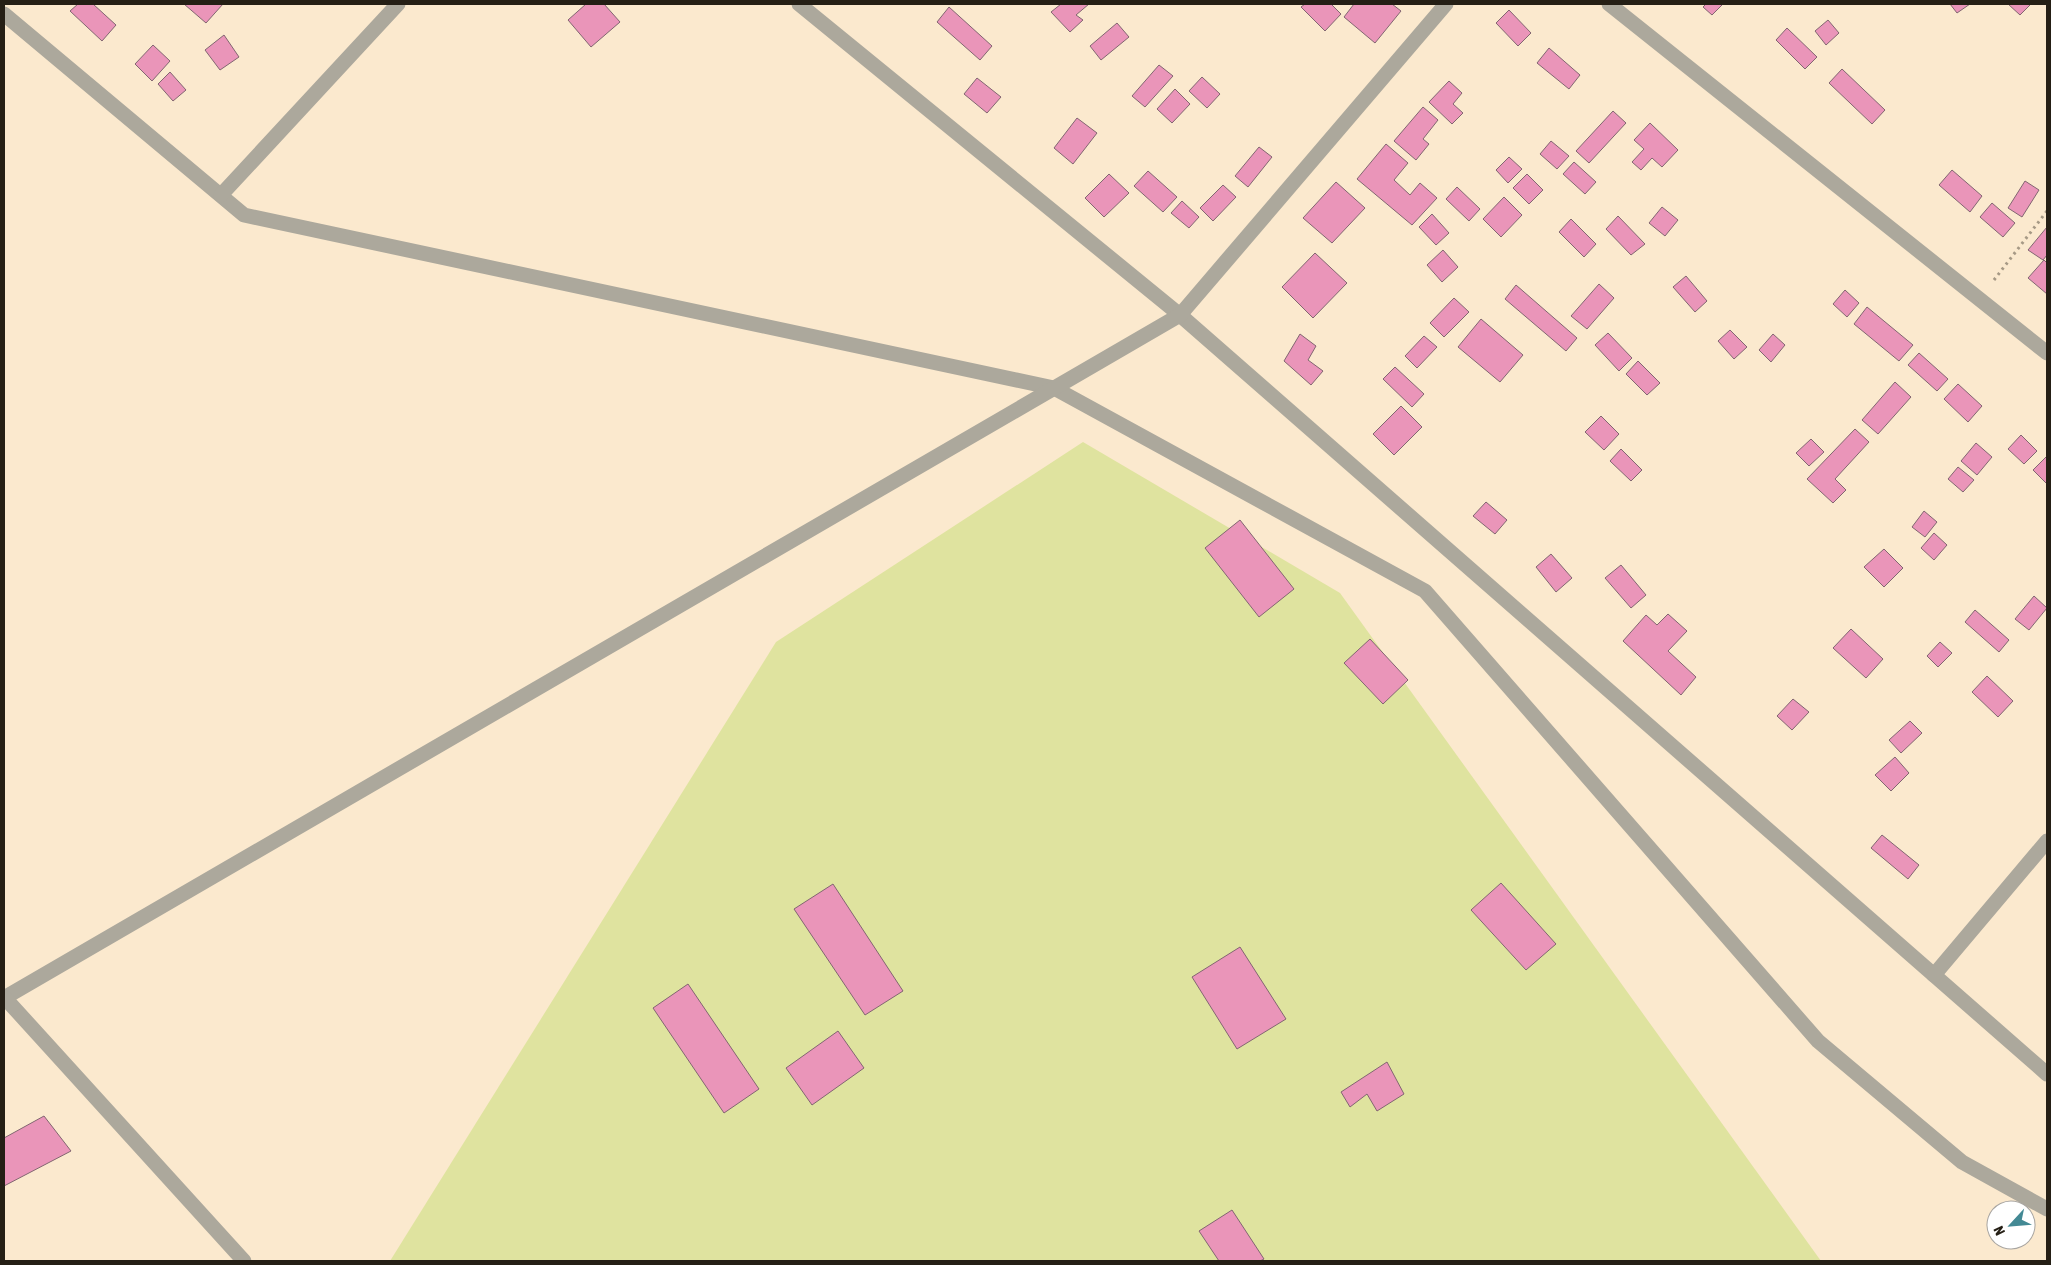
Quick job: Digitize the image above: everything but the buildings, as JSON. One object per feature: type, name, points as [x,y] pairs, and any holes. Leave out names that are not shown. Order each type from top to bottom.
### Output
[{"type":"street","points":[[221,195],[398,4]]},
{"type":"street","points":[[799,4],[1180,315],[2047,1074]]},
{"type":"street","points":[[240,1260],[4,998],[1180,315],[1446,4]]},
{"type":"street","points":[[1609,4],[2047,353]]},
{"type":"street","points":[[4,14],[244,215],[1054,388],[1425,591],[1818,1041],[1962,1162],[2047,1209]]},
{"type":"street","points":[[1934,975],[2047,841]]},
{"type":"path","points":[[1980,299],[2047,211]]},
{"type":"green space","points":[[1083,442],[1340,593],[1821,1261],[390,1261],[776,642]]}]
